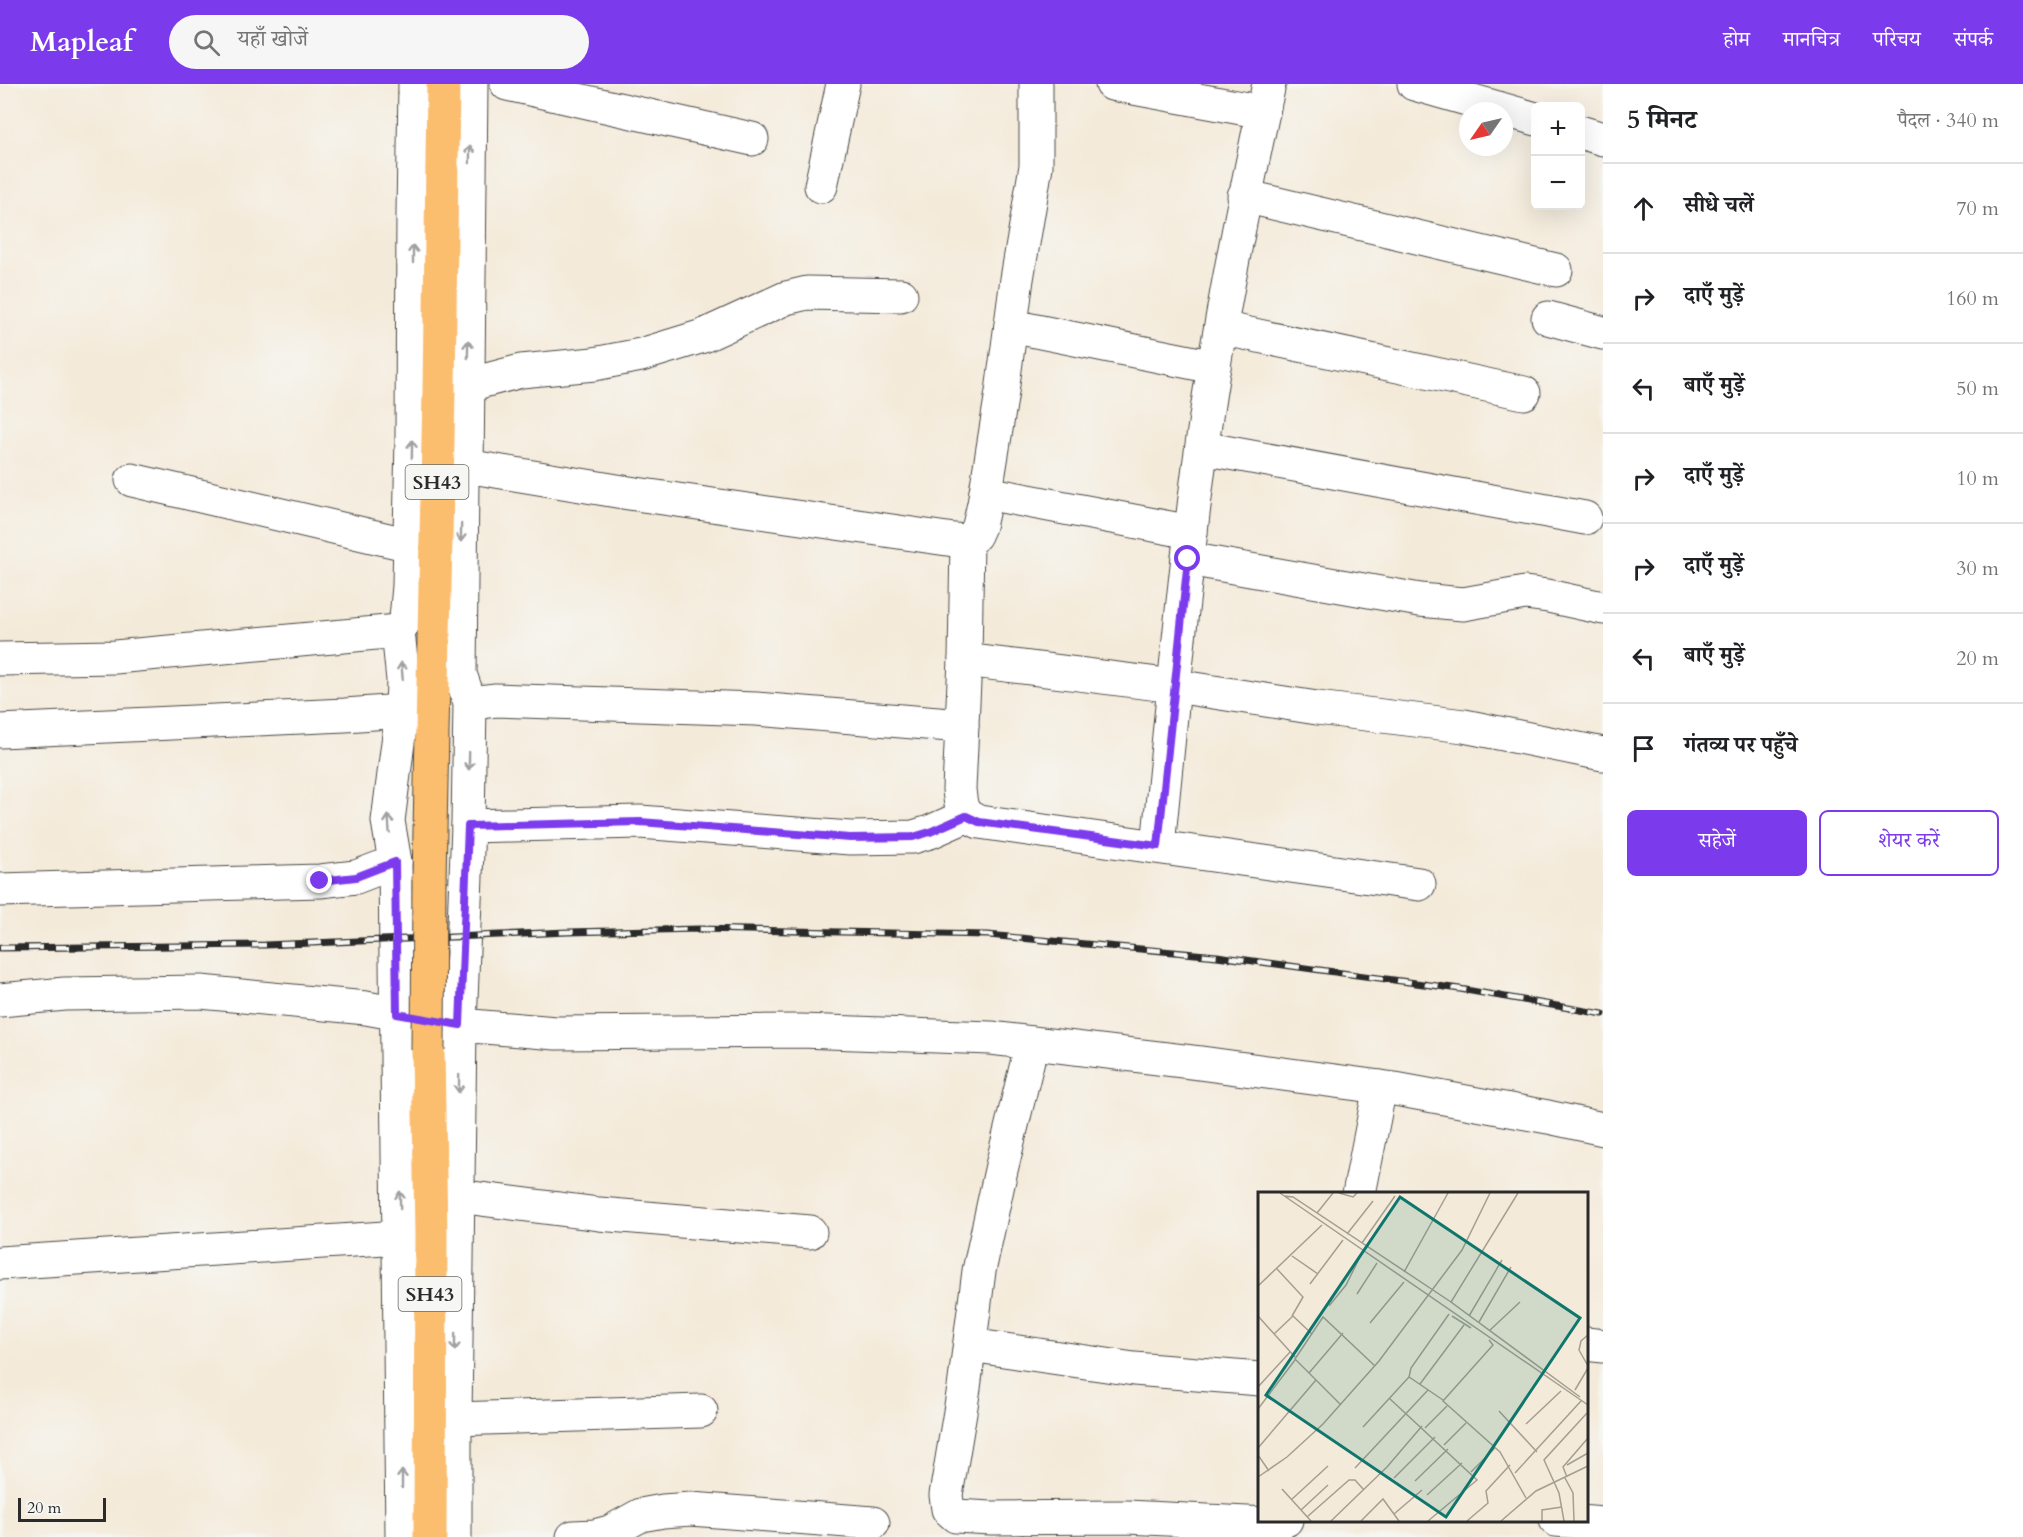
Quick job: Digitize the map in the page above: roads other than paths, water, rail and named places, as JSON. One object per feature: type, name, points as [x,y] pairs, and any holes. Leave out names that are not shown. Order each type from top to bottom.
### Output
[{"type":"main road","name":"SH43","points":[[430,1537],[429,880],[443,84]]},
{"type":"street","points":[[402,1537],[397,1014],[386,866],[388,821],[402,711],[403,680],[398,631],[406,619],[410,545],[416,84]]},
{"type":"street","points":[[456,1537],[454,1419],[457,1196],[470,703],[459,674],[462,481],[466,473],[468,385],[471,84]]},
{"type":"street","points":[[507,84],[752,139]]},
{"type":"street","points":[[821,186],[843,84]]},
{"type":"street","points":[[466,473],[478,468],[640,495],[954,540],[966,540],[975,535],[986,493],[1036,166],[1036,84]]},
{"type":"street","points":[[1112,84],[1266,98],[1244,196],[1202,448],[1158,846]]},
{"type":"street","points":[[1414,84],[1531,118]]},
{"type":"street","points":[[1585,133],[1603,139]]},
{"type":"street","points":[[1244,196],[1556,270]]},
{"type":"street","points":[[468,385],[521,371],[594,364],[641,355],[703,336],[786,298],[807,293],[900,295]]},
{"type":"street","points":[[1548,318],[1603,333]]},
{"type":"street","points":[[1011,326],[1214,367]]},
{"type":"street","points":[[1221,328],[1524,393]]},
{"type":"street","points":[[1202,448],[1585,518]]},
{"type":"street","points":[[132,480],[410,545]]},
{"type":"street","points":[[986,493],[1190,546],[1420,600],[1463,604],[1525,593],[1603,608]]},
{"type":"street","points":[[966,540],[965,660],[959,789],[961,805],[966,816],[979,822],[1419,884]]},
{"type":"street","points":[[0,659],[115,657],[398,631]]},
{"type":"street","points":[[965,660],[1464,726],[1603,754]]},
{"type":"street","points":[[470,703],[496,700],[756,709],[962,726]]},
{"type":"street","points":[[0,731],[345,716],[402,711]]},
{"type":"street","points":[[468,826],[640,822],[850,838],[913,837],[966,816]]},
{"type":"street","points":[[0,890],[320,881],[356,877],[386,866]]},
{"type":"street","points":[[0,1000],[65,994],[201,992],[366,1008],[460,1025],[556,1033],[813,1032],[991,1038],[1380,1087],[1603,1129]]},
{"type":"street","points":[[1032,1043],[979,1270],[970,1345],[946,1495],[948,1509],[956,1516],[1089,1527],[1127,1517],[1267,1524],[1282,1527]]},
{"type":"street","points":[[1359,1192],[1380,1087]]},
{"type":"street","points":[[457,1196],[599,1214],[810,1232]]},
{"type":"street","points":[[0,1263],[400,1237]]},
{"type":"street","points":[[1588,1344],[1603,1346]]},
{"type":"street","points":[[970,1345],[1134,1369],[1258,1379]]},
{"type":"street","points":[[454,1419],[701,1411]]},
{"type":"street","points":[[573,1537],[595,1536],[610,1532],[641,1515],[691,1509],[873,1522]]},
{"type":"street","points":[[1572,1522],[1603,1524]]},
{"type":"railway","points":[[0,948],[265,945],[568,932],[699,929],[988,935],[1217,956],[1460,989],[1603,1014]]}]
